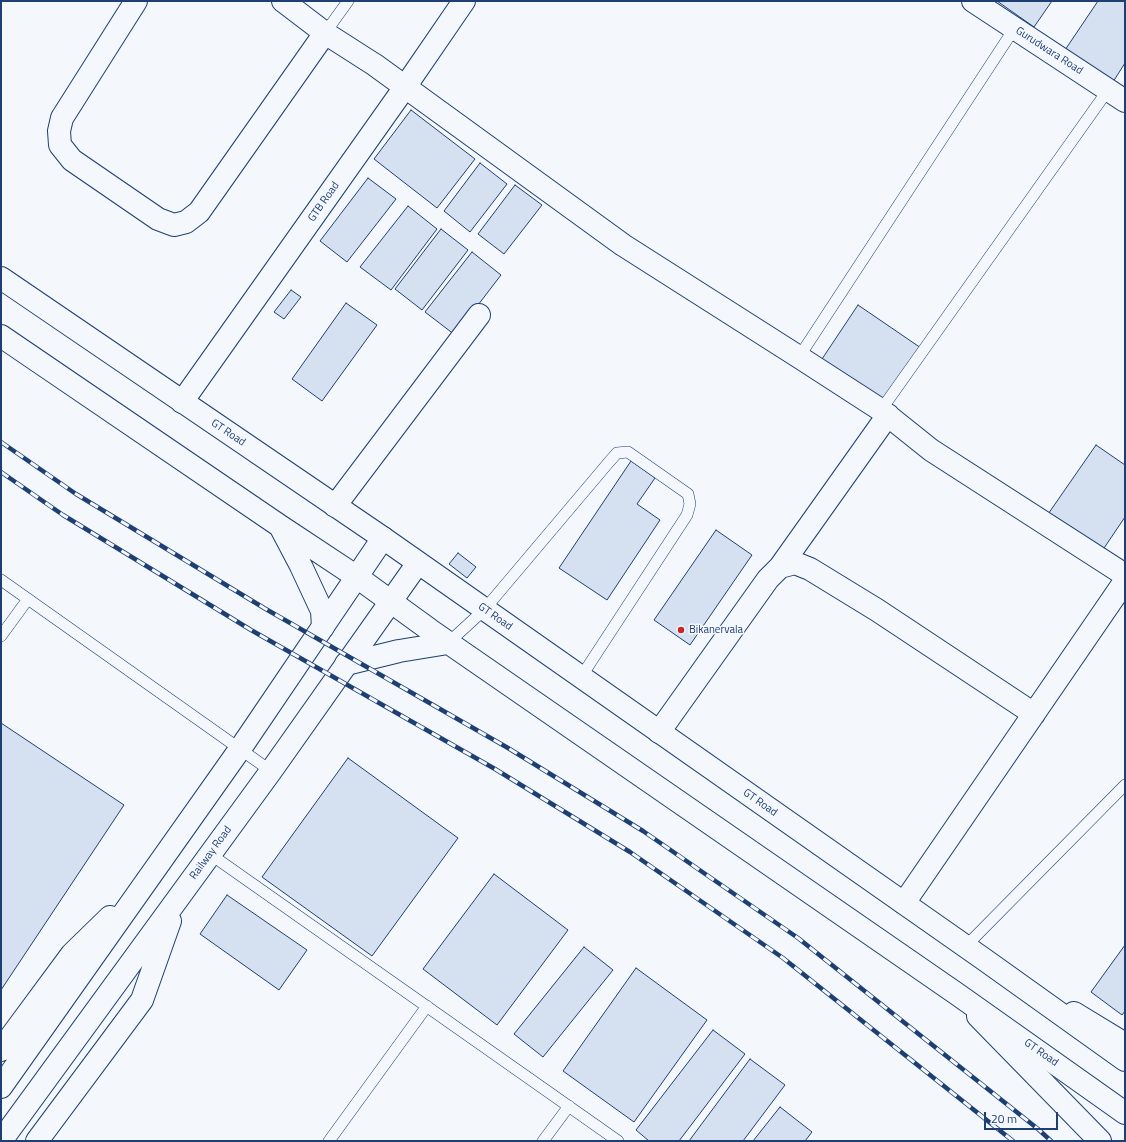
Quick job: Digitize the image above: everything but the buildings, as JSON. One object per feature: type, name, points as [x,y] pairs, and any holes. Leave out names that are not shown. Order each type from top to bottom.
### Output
[{"type":"main road","points":[[136,1],[62,118],[59,131],[60,145],[72,160],[158,219],[174,225],[186,222],[199,212],[325,33]]},
{"type":"main road","points":[[283,1],[325,33],[375,65],[623,245],[799,357],[884,413],[931,450],[1125,575]]},
{"type":"main road","name":"GTB Road","points":[[182,402],[405,87],[464,1]]},
{"type":"main road","name":"Gurudwara Road","points":[[973,1],[1116,95]]},
{"type":"main road","name":"GT Road","points":[[1,278],[383,538],[966,946],[1125,1060]]},
{"type":"main road","points":[[335,506],[479,315]]},
{"type":"main road","name":"GT Road","points":[[1,336],[357,577],[448,643],[957,994],[1125,1113]]},
{"type":"main road","points":[[659,732],[768,578],[780,567],[884,413]]},
{"type":"main road","points":[[280,526],[322,611],[323,627]]},
{"type":"main road","points":[[1,1087],[240,749],[383,538]]},
{"type":"main road","name":"Railway Road","points":[[1,1141],[271,771],[418,563]]},
{"type":"main road","points":[[780,567],[795,563],[810,569],[877,610],[1034,714]]},
{"type":"main road","points":[[904,903],[1034,714],[1122,592]]},
{"type":"main road","points":[[346,664],[448,643]]},
{"type":"main road","points":[[1,1050],[72,954],[149,879]]},
{"type":"main road","points":[[37,1141],[142,1000],[179,897]]},
{"type":"main road","name":"GT Road","points":[[985,960],[1125,1044]]},
{"type":"main road","name":"GT Road","points":[[957,994],[1100,1141]]},
{"type":"lane","points":[[325,33],[348,1]]},
{"type":"lane","points":[[799,357],[1014,29]]},
{"type":"lane","points":[[884,413],[1116,95]]},
{"type":"lane","points":[[448,643],[484,610],[617,453],[628,452],[688,494],[690,504],[687,515],[581,677]]},
{"type":"lane","points":[[1,580],[271,771]]},
{"type":"lane","points":[[1,636],[28,599]]},
{"type":"lane","points":[[966,946],[1125,786]]},
{"type":"lane","points":[[210,854],[618,1141]]},
{"type":"lane","points":[[329,1141],[427,1006]]},
{"type":"lane","points":[[543,1141],[568,1106]]},
{"type":"railway","points":[[1,442],[76,494],[264,608],[508,748],[643,831],[798,938],[1038,1129],[1051,1141]]},
{"type":"railway","points":[[1,472],[63,515],[251,630],[495,769],[630,852],[783,958],[1013,1141]]},
{"type":"place","name":"Bikanervala","points":[[681,630]]}]
